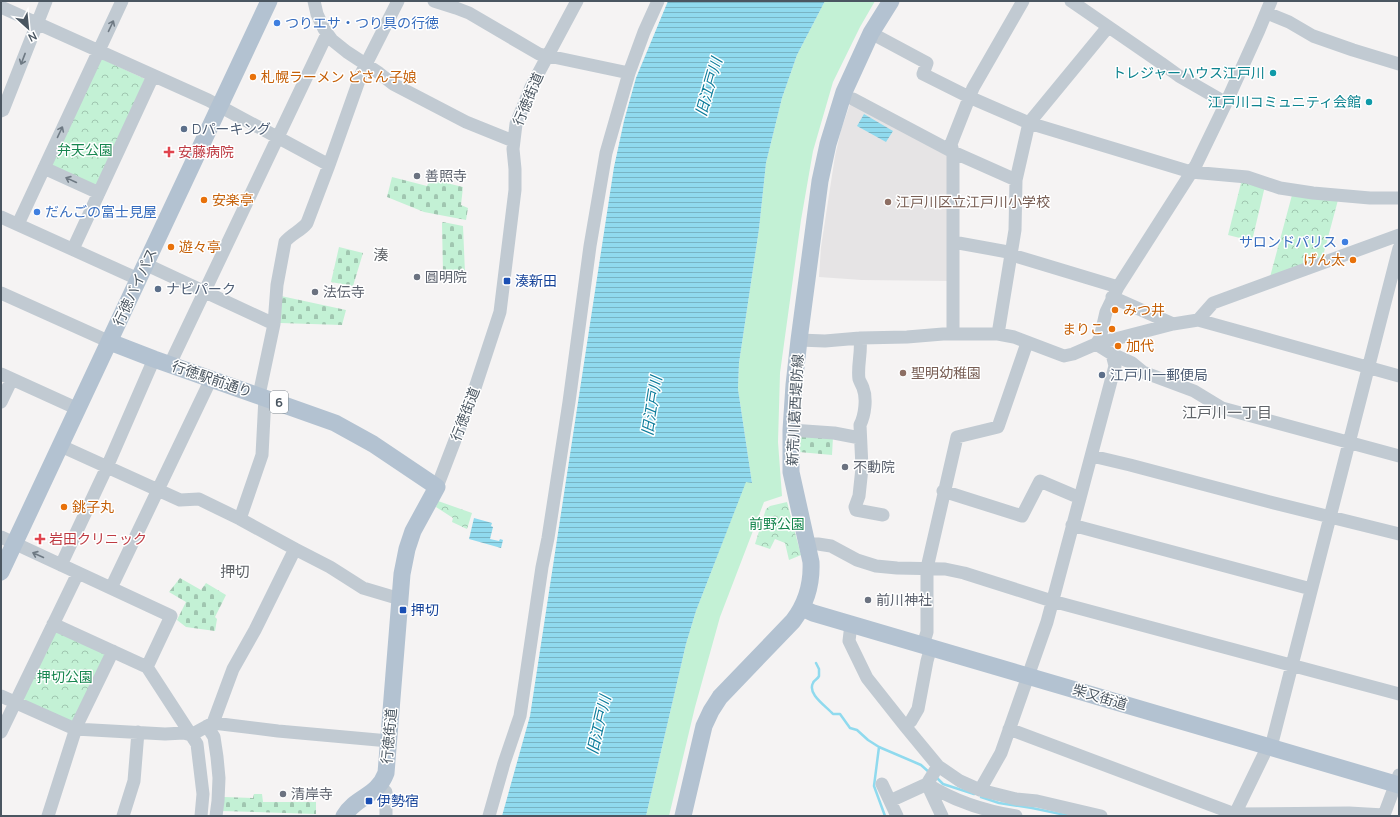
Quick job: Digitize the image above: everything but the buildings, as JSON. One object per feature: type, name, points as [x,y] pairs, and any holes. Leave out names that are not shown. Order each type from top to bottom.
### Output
[{"type":"main road","name":"行徳バイパス","points":[[1,572],[8,540],[61,446],[269,1]]},
{"type":"main road","name":"新荒川葛西堤防線","points":[[683,816],[700,739],[710,711],[720,698],[793,621],[802,608],[810,586],[811,571],[808,544],[791,472],[791,430],[799,340],[820,181],[828,144],[842,98],[872,33],[891,1]]},
{"type":"main road","name":"行徳駅前通り","points":[[110,342],[162,362],[329,420],[352,431],[373,444],[436,487]]},
{"type":"main road","name":"行徳街道","points":[[344,816],[351,807],[368,796],[379,786],[386,773],[402,574],[407,549],[413,531],[436,487]]},
{"type":"main road","name":"柴又街道","points":[[802,608],[813,613],[1270,747],[1398,781]]},
{"type":"street","points":[[1,111],[3,110],[46,1]]},
{"type":"street","points":[[18,224],[122,1]]},
{"type":"street","points":[[314,1],[317,14],[327,34],[347,52],[393,84],[414,96],[466,122],[513,141]]},
{"type":"street","points":[[240,519],[262,455],[262,396],[274,324],[277,286],[285,242],[288,237],[307,223],[362,72],[398,1]]},
{"type":"street","points":[[434,1],[469,14],[539,54],[629,73]]},
{"type":"street","name":"行徳街道","points":[[436,487],[442,477],[475,388],[500,312],[515,192],[513,141],[516,124],[525,100],[577,1]]},
{"type":"street","points":[[489,816],[504,763],[520,716],[542,567],[548,538],[597,203],[606,153],[629,73],[644,32],[658,1]]},
{"type":"street","points":[[953,334],[953,152],[951,144],[969,97],[1023,1]]},
{"type":"street","points":[[1071,1],[1179,76],[1226,103]]},
{"type":"street","points":[[1,7],[220,106],[329,165]]},
{"type":"street","points":[[1096,344],[1100,338],[1106,312],[1115,292],[1191,172],[1226,103],[1269,7],[1289,22],[1313,36],[1399,64]]},
{"type":"street","points":[[998,334],[1015,230],[1016,180],[1029,123],[1108,26]]},
{"type":"street","points":[[872,33],[927,63],[923,74],[969,97],[1029,123],[1191,172],[1247,177],[1280,188],[1313,193],[1370,198],[1399,198]]},
{"type":"street","points":[[62,565],[107,467],[162,362],[204,292],[327,34]]},
{"type":"street","points":[[72,249],[153,76]]},
{"type":"street","points":[[853,99],[953,152],[1016,180]]},
{"type":"street","points":[[44,168],[98,193]]},
{"type":"street","points":[[1,217],[72,249],[204,292],[274,324]]},
{"type":"street","points":[[1198,320],[1213,303],[1399,235]]},
{"type":"street","points":[[953,242],[1008,252],[1012,255],[1115,292],[1173,324]]},
{"type":"street","points":[[1235,815],[1270,747],[1368,368],[1393,297],[1399,248]]},
{"type":"street","name":"行徳駅前通り","points":[[1,293],[110,342]]},
{"type":"street","points":[[799,340],[825,341],[860,338],[907,338],[953,334],[998,334],[1014,337],[1064,356],[1096,344],[1173,324],[1198,320],[1399,376]]},
{"type":"street","points":[[860,338],[859,380],[864,389],[865,407],[860,425],[862,468],[859,496],[855,507],[856,510],[883,515]]},
{"type":"street","points":[[905,726],[918,710],[927,661],[926,568],[957,437],[998,426],[1027,343]]},
{"type":"street","points":[[1096,344],[1112,354],[1132,363],[1149,375],[1194,391],[1222,408],[1399,456]]},
{"type":"street","points":[[980,790],[1001,752],[1047,622],[1072,525],[1092,456],[1114,366],[1112,354]]},
{"type":"street","points":[[1,402],[7,376],[78,409]]},
{"type":"street","points":[[111,588],[211,379]]},
{"type":"street","points":[[791,430],[834,433],[860,438]]},
{"type":"street","points":[[61,446],[180,500],[199,499],[330,567],[363,588],[400,599]]},
{"type":"street","points":[[1092,456],[1399,534]]},
{"type":"street","points":[[943,491],[1022,516],[1040,481],[1080,498]]},
{"type":"street","points":[[1072,525],[1311,589]]},
{"type":"street","points":[[8,540],[171,616],[148,667]]},
{"type":"street","points":[[808,544],[831,546],[857,560],[876,566],[926,568],[964,573],[1052,601],[1399,694]]},
{"type":"street","points":[[216,816],[219,790],[217,757],[214,737],[210,724],[233,669],[255,630],[295,549]]},
{"type":"street","points":[[1,732],[78,573]]},
{"type":"street","points":[[53,624],[148,667],[196,741],[203,794],[201,816]]},
{"type":"street","points":[[851,624],[849,641],[867,678],[938,766],[960,781],[980,790],[1016,799],[1037,801],[1101,816]]},
{"type":"street","points":[[48,816],[75,729],[113,652]]},
{"type":"street","points":[[1,696],[75,729],[166,734],[184,733],[191,735],[210,724],[389,741]]},
{"type":"street","points":[[1009,729],[1235,815],[1349,813],[1384,815],[1398,781]]},
{"type":"street","points":[[123,816],[134,781],[138,732]]},
{"type":"street","points":[[890,801],[927,784],[938,766]]},
{"type":"street","points":[[882,784],[897,816]]},
{"type":"street","points":[[927,784],[977,811],[1016,816]]},
{"type":"street","points":[[927,784],[942,816]]},
{"type":"street","points":[[379,786],[386,792],[386,816]]},
{"type":"shaded area","name":"江戸川区立江戸川小学校","points":[[851,101],[943,152],[949,157],[949,281],[862,280],[819,277],[821,247],[835,156],[841,130]]},
{"type":"green space","points":[[825,1],[875,1],[860,27],[833,82],[813,151],[801,220],[780,373],[778,442],[782,496],[764,502],[720,617],[695,707],[669,816],[646,816],[686,644],[696,611],[746,481],[752,483],[738,389],[739,363],[759,229],[766,163],[782,98],[797,55]]},
{"type":"green space","name":"弁天公園","points":[[102,59],[145,79],[98,186],[51,167],[98,61]]},
{"type":"green space","points":[[392,177],[427,186],[430,179],[463,187],[461,205],[468,208],[466,220],[424,212],[387,197]]},
{"type":"green space","points":[[1242,179],[1265,186],[1252,241],[1228,235]]},
{"type":"green space","points":[[1292,195],[1338,200],[1323,256],[1270,277]]},
{"type":"green space","points":[[443,222],[463,226],[465,273],[443,273]]},
{"type":"green space","points":[[339,247],[363,253],[353,286],[331,282]]},
{"type":"green space","points":[[281,296],[346,310],[342,325],[280,323]]},
{"type":"green space","points":[[800,433],[833,437],[832,455],[799,452]]},
{"type":"green space","points":[[438,501],[472,513],[467,529],[452,522],[453,518],[436,507]]},
{"type":"green space","name":"前野公園","points":[[787,502],[801,555],[789,560],[785,543],[775,539],[770,549],[755,544],[766,509],[770,506]]},
{"type":"green space","points":[[180,578],[201,590],[206,583],[226,595],[215,617],[217,619],[215,631],[186,627],[177,620],[186,602],[169,592]]},
{"type":"green space","name":"押切公園","points":[[58,630],[106,651],[107,656],[72,722],[25,701],[23,697],[54,632]]},
{"type":"green space","points":[[254,794],[262,794],[263,802],[316,802],[316,814],[222,811],[224,797],[253,798]]},
{"type":"water","name":"旧江戸川","points":[[668,1],[825,1],[797,55],[782,98],[766,163],[759,229],[739,363],[738,389],[752,483],[746,482],[696,611],[686,644],[646,816],[502,816],[530,716],[614,167],[624,121],[636,78]]},
{"type":"water","points":[[864,114],[893,131],[886,142],[857,126]]},
{"type":"water","points":[[474,518],[492,523],[491,526],[493,527],[490,539],[499,541],[500,539],[503,540],[501,548],[469,539]]},
{"type":"waterway","points":[[816,663],[819,669],[819,676],[812,687],[815,696],[833,714],[840,714],[850,728],[857,730],[879,747],[874,786],[885,816]]},
{"type":"waterway","points":[[879,747],[921,765],[930,773]]},
{"type":"waterway","points":[[936,777],[943,784],[974,794]]},
{"type":"waterway","points":[[981,797],[999,803],[1070,816]]},
{"type":"place","name":"つりエサ・つり具の行徳","points":[[277,23]]},
{"type":"place","name":"トレジャーハウス江戸川","points":[[1273,73]]},
{"type":"place","name":"札幌ラーメン どさん子娘","points":[[253,77]]},
{"type":"place","name":"江戸川コミュニティ会館","points":[[1369,102]]},
{"type":"place","name":"Dパーキング","points":[[184,129]]},
{"type":"place","name":"安藤病院","points":[[169,152]]},
{"type":"place","name":"善照寺","points":[[417,176]]},
{"type":"place","name":"安楽亭","points":[[204,200]]},
{"type":"place","name":"江戸川区立江戸川小学校","points":[[888,202]]},
{"type":"place","name":"だんごの富士見屋","points":[[37,212]]},
{"type":"place","name":"サロンドパリス","points":[[1345,242]]},
{"type":"place","name":"遊々亭","points":[[171,247]]},
{"type":"place","name":"げん太","points":[[1353,260]]},
{"type":"place","name":"圓明院","points":[[417,277]]},
{"type":"place","name":"湊新田","points":[[507,281]]},
{"type":"place","name":"ナビパーク","points":[[158,289]]},
{"type":"place","name":"法伝寺","points":[[315,292]]},
{"type":"place","name":"みつ井","points":[[1115,310]]},
{"type":"place","name":"まりこ","points":[[1112,329]]},
{"type":"place","name":"加代","points":[[1118,346]]},
{"type":"place","name":"聖明幼稚園","points":[[903,373]]},
{"type":"place","name":"江戸川一郵便局","points":[[1102,375]]},
{"type":"place","name":"不動院","points":[[845,467]]},
{"type":"place","name":"銚子丸","points":[[64,507]]},
{"type":"place","name":"岩田クリニック","points":[[40,539]]},
{"type":"place","name":"前川神社","points":[[868,600]]},
{"type":"place","name":"押切","points":[[403,610]]},
{"type":"place","name":"清岸寺","points":[[283,794]]},
{"type":"place","name":"伊勢宿","points":[[369,801]]},
{"type":"district","name":"湊","points":[[381,255]]},
{"type":"district","name":"江戸川一丁目","points":[[1227,413]]},
{"type":"district","name":"押切","points":[[235,572]]}]
